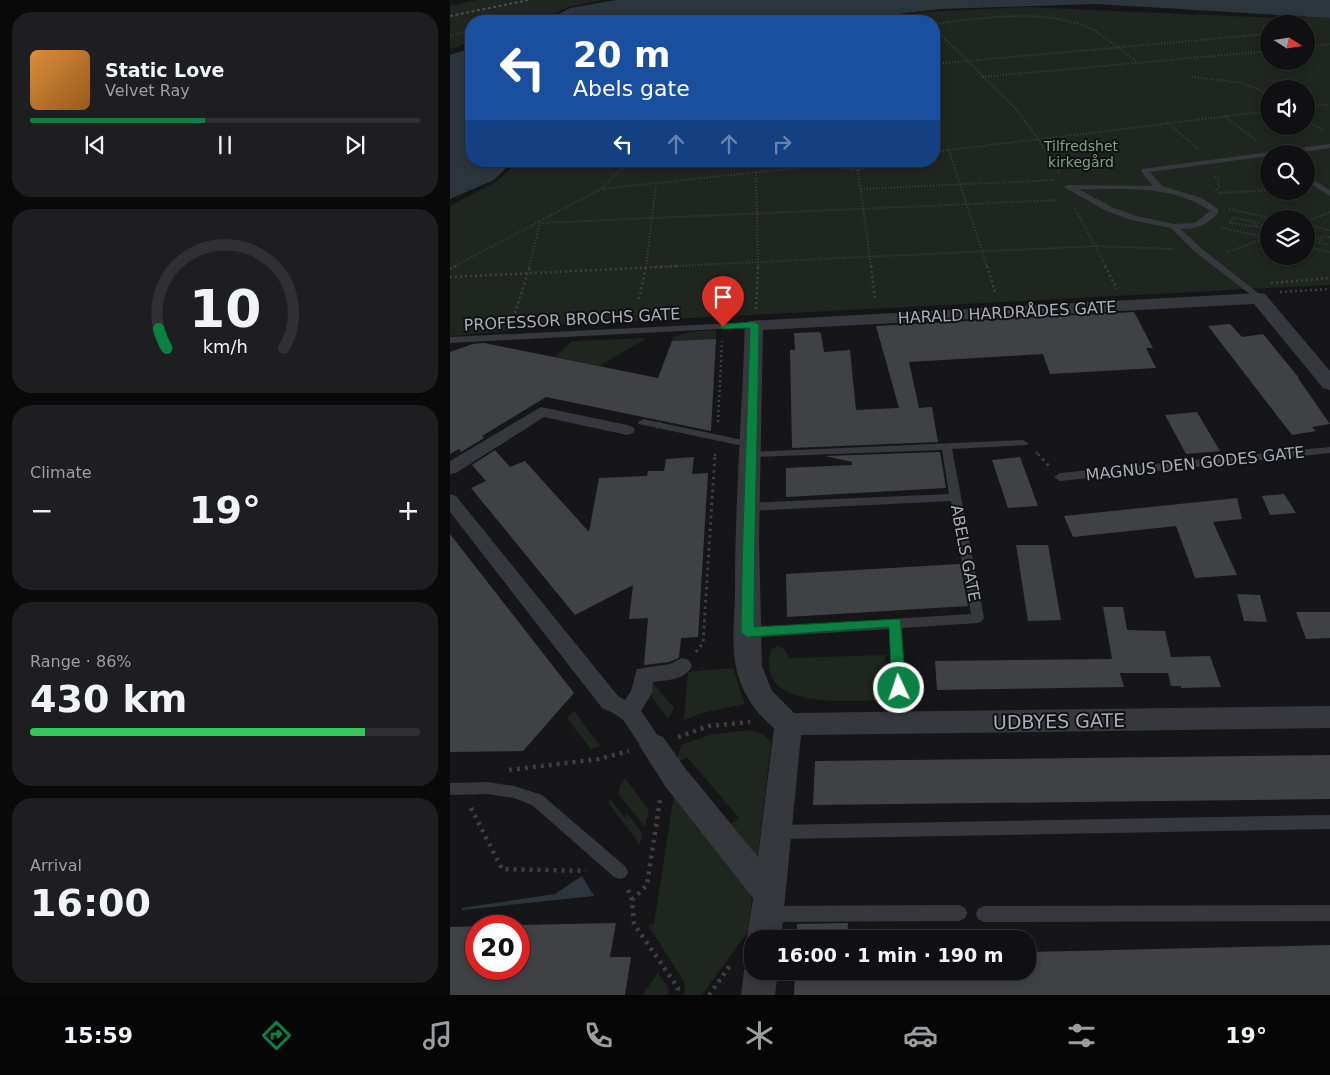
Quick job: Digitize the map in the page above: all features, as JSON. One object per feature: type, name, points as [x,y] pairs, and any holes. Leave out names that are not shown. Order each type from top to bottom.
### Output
[{"type":"street","name":"HARALD HARDRÅDES GATE","points":[[754,325],[1259,298]]},
{"type":"street","points":[[1259,298],[1328,379]]},
{"type":"street","points":[[754,325],[752,449],[748,507],[747,632],[749,666],[753,686],[768,707],[788,724],[767,916]]},
{"type":"street","points":[[450,469],[541,412],[628,430]]},
{"type":"street","points":[[450,500],[610,702],[629,712],[767,916]]},
{"type":"street","points":[[629,712],[642,693],[644,676],[674,671],[682,666]]},
{"type":"street","name":"UDBYES GATE","points":[[788,724],[1330,717]]},
{"type":"street","points":[[758,995],[759,980]]},
{"type":"lane","points":[[1315,148],[1330,146]]},
{"type":"lane","points":[[1159,188],[1145,171],[1260,155]]},
{"type":"lane","points":[[1315,183],[1330,194]]},
{"type":"lane","points":[[1068,187],[1159,188],[1199,200],[1215,211],[1204,224],[1191,227],[1174,226],[1134,218],[1109,210],[1068,187]]},
{"type":"lane","points":[[1174,226],[1198,250],[1259,298]]},
{"type":"lane","name":"PROFESSOR BROCHS GATE","points":[[450,340],[754,325]]},
{"type":"lane","points":[[643,422],[717,438],[752,449],[1023,443]]},
{"type":"lane","name":"ABELS GATE","points":[[747,632],[978,618],[946,445]]},
{"type":"lane","name":"MAGNUS DEN GODES GATE","points":[[1060,477],[1330,450]]},
{"type":"lane","name":"ABELS GATE","points":[[748,507],[955,497]]},
{"type":"lane","points":[[895,622],[901,723]]},
{"type":"lane","points":[[450,789],[487,788],[514,792],[537,800],[620,872]]},
{"type":"lane","points":[[777,832],[1330,822]]},
{"type":"lane","points":[[767,916],[959,913]]},
{"type":"lane","points":[[984,914],[1330,913]]},
{"type":"path","points":[[940,23],[1006,16],[1050,17],[1088,27],[1114,48],[1137,62]]},
{"type":"path","points":[[450,36],[465,32]]},
{"type":"path","points":[[861,189],[1064,180],[1038,138],[1009,102],[964,61],[940,35]]},
{"type":"path","points":[[940,63],[1260,35]]},
{"type":"path","points":[[1315,46],[1330,44]]},
{"type":"path","points":[[981,77],[1260,52]]},
{"type":"path","points":[[1192,77],[1246,83],[1260,88]]},
{"type":"path","points":[[1315,106],[1330,104]]},
{"type":"path","points":[[940,151],[1260,112]]},
{"type":"path","points":[[1223,116],[1259,143]]},
{"type":"path","points":[[1166,122],[1212,162]]},
{"type":"path","points":[[1315,125],[1330,135]]},
{"type":"path","points":[[948,150],[995,292]]},
{"type":"path","points":[[1196,165],[1218,179],[1218,187],[1213,194],[1260,191]]},
{"type":"path","points":[[450,269],[601,189],[624,167]]},
{"type":"path","points":[[601,189],[805,167]]},
{"type":"path","points":[[838,167],[858,170],[865,167]]},
{"type":"path","points":[[858,170],[876,299]]},
{"type":"path","points":[[754,325],[758,263],[756,172]]},
{"type":"path","points":[[639,299],[646,268],[650,219],[656,184]]},
{"type":"path","points":[[1068,187],[1070,200],[1118,290]]},
{"type":"path","points":[[540,223],[1070,200]]},
{"type":"path","points":[[1210,207],[1260,216]]},
{"type":"path","points":[[1315,219],[1330,212]]},
{"type":"path","points":[[1256,226],[1258,222],[1233,217],[1230,223],[1254,228],[1260,227]]},
{"type":"path","points":[[514,313],[528,273],[540,223]]},
{"type":"path","points":[[1204,224],[1260,236]]},
{"type":"path","points":[[1315,226],[1330,230]]},
{"type":"path","points":[[1315,238],[1330,237]]},
{"type":"path","points":[[1320,239],[1319,243],[1330,245]]},
{"type":"path","points":[[1209,259],[1260,241]]},
{"type":"path","points":[[450,277],[1096,246],[1198,250]]},
{"type":"path","points":[[1315,249],[1330,252]]},
{"type":"path","points":[[1243,285],[1330,278]]},
{"type":"path","points":[[1259,298],[1265,293],[1330,289]]},
{"type":"path","points":[[682,666],[690,660],[703,643],[723,327]]},
{"type":"path","points":[[656,428],[662,421]]},
{"type":"path","points":[[1023,443],[1030,446],[1060,477]]},
{"type":"path","points":[[632,900],[647,885],[659,755]]},
{"type":"path","points":[[471,808],[502,869],[620,872],[632,900],[634,924],[678,988],[677,995]]},
{"type":"green space","points":[[477,0],[601,0],[568,7],[551,15],[465,15],[465,44],[450,49],[450,6]]},
{"type":"green space","name":"Tilfredshet kirkegård","points":[[1025,7],[1260,17],[1260,70],[1315,70],[1315,17],[1330,18],[1330,285],[538,326],[537,328],[450,336],[450,206],[497,181],[512,167],[940,167],[940,15],[907,15],[926,12]]},
{"type":"green space","points":[[716,330],[716,339],[672,341],[673,337],[690,332]]},
{"type":"green space","points":[[647,338],[599,366],[555,357],[572,341]]},
{"type":"green space","points":[[777,646],[784,648],[789,658],[885,655],[888,700],[831,701],[810,699],[791,694],[777,684],[769,670],[771,650]]},
{"type":"green space","points":[[733,668],[745,704],[702,713],[684,720],[688,672]]},
{"type":"green space","points":[[649,678],[674,708],[668,719],[652,697]]},
{"type":"green space","points":[[574,711],[600,746],[591,749],[567,718]]},
{"type":"green space","points":[[749,730],[762,734],[771,743],[757,862],[728,826],[739,818],[687,757],[677,762],[681,745],[709,735]]},
{"type":"green space","points":[[625,778],[649,810],[645,827],[619,795],[619,788]]},
{"type":"green space","points":[[674,795],[752,894],[749,930],[744,930],[744,937],[702,995],[684,995],[685,983],[648,925],[654,924]]},
{"type":"green space","points":[[610,799],[625,818],[627,813],[642,833],[640,845],[608,802]]},
{"type":"green space","points":[[658,973],[669,989],[668,995],[642,995]]},
{"type":"shaded area","points":[[616,0],[1330,0],[1330,18],[1315,17],[1315,15],[1280,15],[1095,4],[940,9],[890,15],[558,15],[570,8]]},
{"type":"shaded area","points":[[465,50],[465,167],[507,167],[494,180],[450,199],[450,55]]},
{"type":"shaded area","points":[[582,876],[594,896],[462,910],[462,908],[555,894]]},
{"type":"building","points":[[1134,312],[1153,348],[1146,348],[1156,368],[1050,374],[1043,354],[909,362],[919,408],[932,407],[938,442],[792,448],[790,350],[795,350],[794,333],[819,332],[824,352],[850,350],[856,410],[899,408],[876,326]]},
{"type":"building","points":[[1230,324],[1242,337],[1263,334],[1299,378],[1330,424],[1312,427],[1316,431],[1292,435],[1208,326]]},
{"type":"building","points":[[716,339],[711,431],[546,397],[482,436],[484,438],[461,452],[459,449],[450,454],[450,352],[473,344],[484,343],[658,378],[672,341]]},
{"type":"building","points":[[1197,412],[1220,451],[1186,454],[1165,415]]},
{"type":"building","points":[[495,450],[510,467],[525,461],[589,532],[599,478],[647,476],[648,471],[664,471],[666,459],[694,457],[692,474],[708,473],[698,637],[681,638],[679,658],[669,662],[644,665],[648,618],[629,619],[633,585],[575,615],[471,488],[486,481],[472,465]]},
{"type":"building","points":[[940,452],[946,488],[786,497],[786,468],[852,465],[852,462],[825,456]]},
{"type":"building","points":[[1020,457],[1038,506],[1008,508],[992,460]]},
{"type":"building","points":[[1284,494],[1296,513],[1270,515],[1262,496]]},
{"type":"building","points":[[1237,498],[1242,519],[1213,522],[1237,575],[1195,578],[1176,526],[1073,537],[1064,516]]},
{"type":"building","points":[[450,534],[574,693],[523,751],[450,752]]},
{"type":"building","points":[[1016,545],[1048,545],[1061,620],[1028,621]]},
{"type":"building","points":[[960,564],[968,606],[787,617],[786,574]]},
{"type":"building","points":[[1237,594],[1260,595],[1267,622],[1244,621]]},
{"type":"building","points":[[1103,607],[1123,607],[1127,630],[1165,631],[1171,657],[1210,656],[1221,687],[1181,688],[1181,686],[1171,686],[1168,673],[1120,673],[1124,687],[937,690],[935,661],[1112,659]]},
{"type":"building","points":[[1296,612],[1330,612],[1330,638],[1306,639]]},
{"type":"building","points":[[1330,755],[1330,799],[813,805],[815,761]]},
{"type":"building","points":[[616,923],[610,957],[631,957],[625,995],[450,995],[450,927],[465,926],[465,980],[530,980],[530,925]]},
{"type":"building","points":[[848,923],[848,930],[797,930],[797,924]]},
{"type":"building","points":[[1330,945],[1330,995],[794,995],[795,980],[1036,980],[1036,952]]},
{"type":"railway","points":[[450,16],[529,0]]},
{"type":"route","points":[[723,327],[754,325],[752,445],[748,507],[747,632],[895,622],[899,688]]}]
